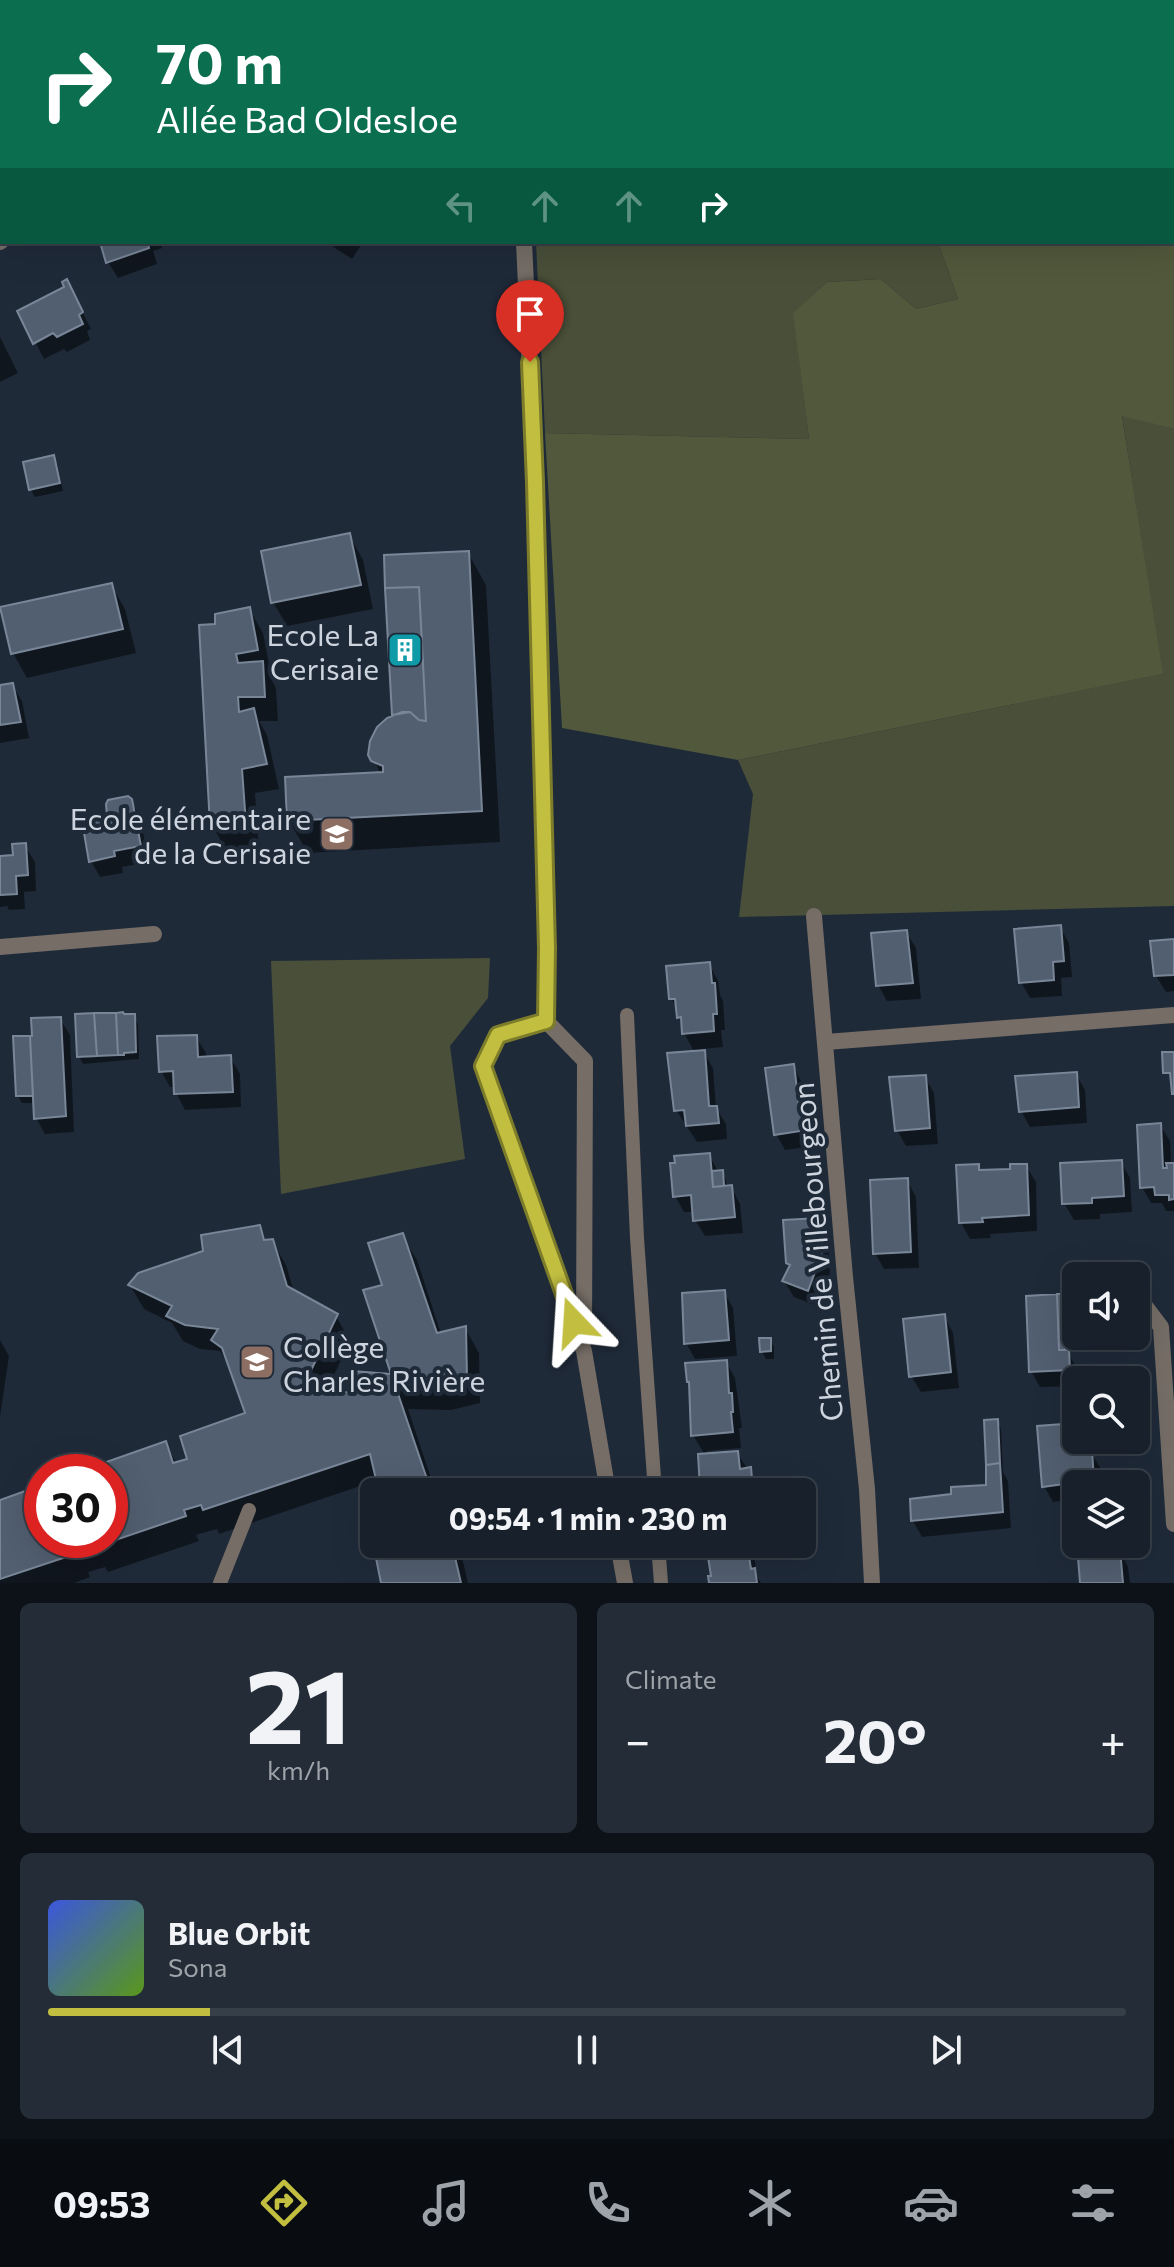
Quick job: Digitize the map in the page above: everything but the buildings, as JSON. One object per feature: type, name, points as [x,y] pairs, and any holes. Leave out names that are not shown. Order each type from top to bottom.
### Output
[{"type":"street","points":[[524,244],[535,482],[547,948],[546,1021],[585,1061],[584,1351]]},
{"type":"street","name":"Chemin de Villebourgeon","points":[[814,916],[846,1292],[867,1489],[872,1583]]},
{"type":"street","points":[[0,947],[154,934]]},
{"type":"street","points":[[826,1042],[1174,1015]]},
{"type":"street","points":[[546,1021],[498,1035],[483,1066],[584,1351],[606,1478]]},
{"type":"street","points":[[1150,1312],[1161,1327],[1174,1524]]},
{"type":"street","points":[[621,1558],[625,1583]]},
{"type":"lane","points":[[627,1015],[637,1238],[654,1478]]},
{"type":"lane","points":[[220,1583],[249,1510]]},
{"type":"lane","points":[[659,1558],[661,1583]]},
{"type":"green space","points":[[536,244],[939,244],[958,299],[916,309],[881,279],[827,282],[794,313],[809,439],[545,433]]},
{"type":"green space","points":[[939,244],[1174,244],[1174,429],[1122,416],[1163,674],[738,760],[562,728],[545,433],[809,439],[793,313],[827,282],[881,279],[916,309],[958,299]]},
{"type":"green space","points":[[1122,415],[1174,429],[1174,906],[739,917],[753,794],[738,760],[1162,674]]},
{"type":"green space","points":[[490,958],[488,998],[450,1046],[465,1159],[281,1194],[271,961]]},
{"type":"place","name":"Ecole La Cerisaie","points":[[405,650]]},
{"type":"place","name":"Ecole élémentaire de la Cerisaie","points":[[337,834]]},
{"type":"place","name":"Collège Charles Rivière","points":[[257,1362]]},
{"type":"route","points":[[530,362],[547,948],[546,1021],[498,1035],[483,1066],[574,1322]]}]
